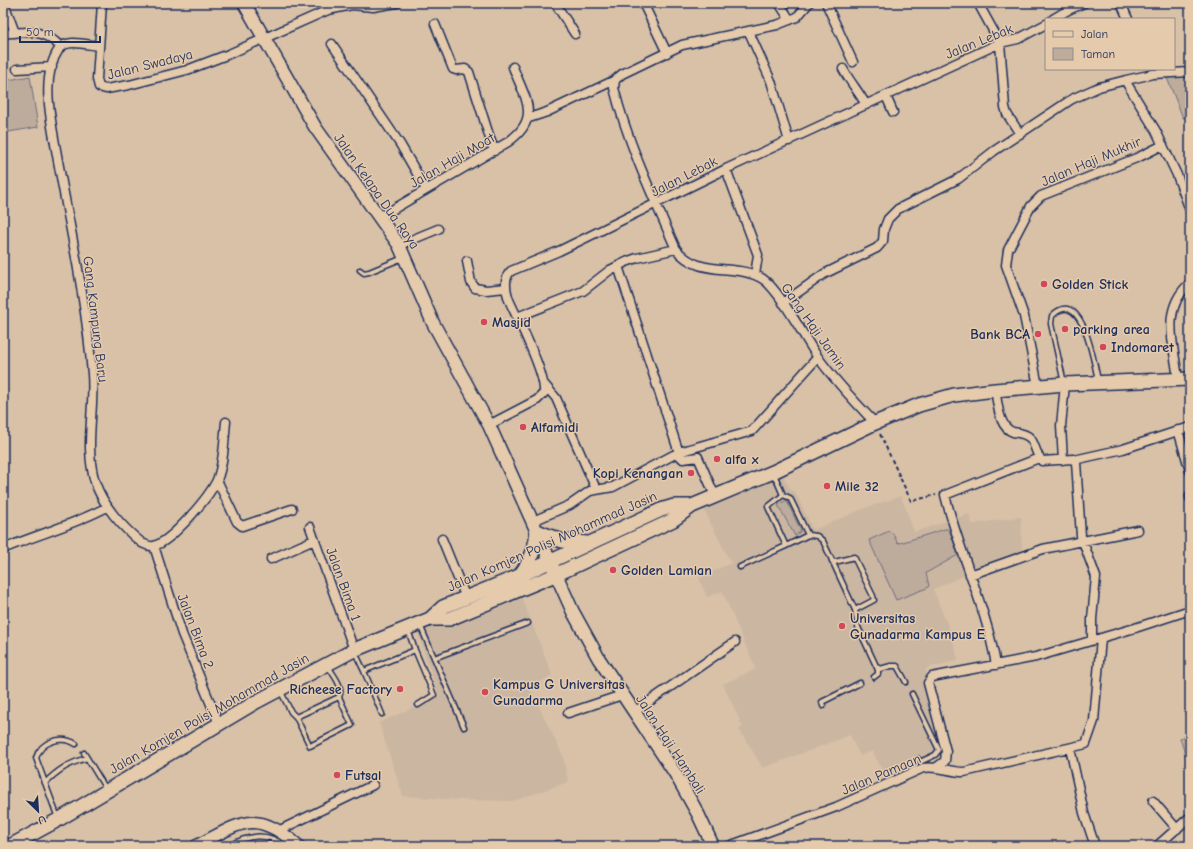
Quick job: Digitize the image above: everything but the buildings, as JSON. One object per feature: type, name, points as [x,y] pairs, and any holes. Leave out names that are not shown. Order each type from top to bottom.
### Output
[{"type":"main road","name":"Jalan Kelapa Dua Raya","points":[[244,3],[315,127],[399,245],[433,323],[488,425],[535,526],[555,575]]},
{"type":"main road","name":"Jalan Komjen Polisi Mohammad Jasin","points":[[10,846],[58,820],[280,689],[354,650],[425,621],[449,619],[555,575],[672,520],[692,506],[774,472],[900,412],[954,395],[995,390],[1098,382],[1184,379]]},
{"type":"main road","name":"Jalan Komjen Polisi Mohammad Jasin","points":[[425,621],[443,607],[519,576],[670,507],[692,506]]},
{"type":"main road","points":[[535,526],[562,541],[589,543]]},
{"type":"main road","points":[[519,576],[529,563],[536,547],[535,526]]},
{"type":"main road","name":"Jalan Haji Hambali","points":[[555,575],[589,642],[622,695],[675,773],[698,814],[713,846]]},
{"type":"street","points":[[4,3],[15,33]]},
{"type":"street","points":[[102,5],[111,3]]},
{"type":"street","points":[[263,38],[315,14],[338,7],[352,4],[373,7],[397,3]]},
{"type":"street","points":[[555,3],[575,34]]},
{"type":"street","points":[[642,3],[667,53]]},
{"type":"street","points":[[779,3],[790,20]]},
{"type":"street","points":[[513,67],[527,102],[529,118],[547,112],[615,80],[622,74],[691,42],[749,32],[790,20],[801,14],[809,3]]},
{"type":"street","points":[[826,3],[853,62]]},
{"type":"street","points":[[978,3],[1000,43],[1005,107],[1007,114],[1020,134]]},
{"type":"street","points":[[1055,18],[1084,3]]},
{"type":"street","points":[[1121,3],[1128,18]]},
{"type":"street","name":"Jalan Swadaya","points":[[102,5],[98,84],[99,87],[106,89],[129,85],[187,70],[229,54],[263,38]]},
{"type":"street","points":[[435,24],[453,69],[465,69],[469,72],[494,150]]},
{"type":"street","name":"Jalan Lebak","points":[[506,288],[508,274],[511,271],[559,251],[656,205],[726,169],[1000,43],[1018,39],[1045,25]]},
{"type":"street","points":[[3,34],[35,32],[42,33],[53,39],[61,47],[70,43],[99,46]]},
{"type":"street","points":[[749,32],[771,81],[788,141]]},
{"type":"street","points":[[332,44],[400,144],[426,189]]},
{"type":"street","name":"Gang Kampung Baru","points":[[61,47],[52,67],[48,97],[64,186],[92,374],[92,464],[95,482],[107,507],[135,537],[148,546],[154,546]]},
{"type":"street","points":[[17,69],[52,67]]},
{"type":"street","points":[[843,68],[849,81],[857,89],[866,105]]},
{"type":"street","points":[[783,303],[824,274],[877,248],[883,241],[884,229],[888,219],[898,209],[954,182],[1020,134],[1086,92],[1152,72],[1190,72]]},
{"type":"street","name":"Gang Haji Jamin","points":[[615,80],[614,88],[641,170],[676,249],[704,268],[732,270],[755,275],[770,285],[818,357],[875,423]]},
{"type":"street","points":[[1126,80],[1127,85],[1163,145],[1187,193],[1190,210]]},
{"type":"street","points":[[886,96],[893,112]]},
{"type":"street","name":"Jalan Haji Moat","points":[[380,217],[516,136],[527,124],[529,118]]},
{"type":"street","name":"Jalan Haji Mukhir","points":[[1038,386],[1024,316],[1006,265],[1008,250],[1032,206],[1041,196],[1163,145]]},
{"type":"street","points":[[726,169],[758,255],[755,275]]},
{"type":"street","points":[[399,245],[438,229]]},
{"type":"street","points":[[517,317],[583,291],[618,266],[637,258],[676,249]]},
{"type":"street","points":[[466,261],[471,282],[475,288],[486,290],[506,288],[509,300],[544,384],[556,398],[596,489]]},
{"type":"street","points":[[618,266],[678,452],[683,459],[698,457],[715,496]]},
{"type":"street","points":[[1184,379],[1171,330],[1171,315],[1176,302],[1190,283]]},
{"type":"street","points":[[535,526],[570,505],[583,495],[596,489],[613,487],[678,452],[752,431],[818,357]]},
{"type":"street","points":[[488,425],[542,397],[544,384]]},
{"type":"street","points":[[1063,460],[1061,426],[1065,384]]},
{"type":"street","points":[[995,390],[1003,424],[1012,432],[1024,434],[1029,437],[1039,458],[1045,462],[1074,460],[1109,453],[1190,427]]},
{"type":"street","points":[[154,546],[186,520],[208,496],[220,472],[226,422]]},
{"type":"street","points":[[1178,430],[1190,471]]},
{"type":"street","points":[[996,665],[991,637],[953,528],[945,495],[1039,458]]},
{"type":"street","points":[[1074,460],[1077,464],[1080,528],[1082,540],[1096,577],[1092,619],[1092,640]]},
{"type":"street","points":[[217,480],[237,522],[242,526],[292,509]]},
{"type":"street","points":[[3,549],[67,526],[107,507]]},
{"type":"street","name":"Jalan Bima 1","points":[[310,527],[354,650]]},
{"type":"street","points":[[970,575],[1025,554],[1082,540],[1138,530]]},
{"type":"street","points":[[442,539],[466,598]]},
{"type":"street","points":[[271,559],[314,540]]},
{"type":"street","name":"Jalan Bima 2","points":[[154,546],[182,634],[219,724]]},
{"type":"street","points":[[937,767],[944,762],[946,751],[928,683],[929,679],[932,677],[1036,657],[1190,610]]},
{"type":"street","name":"Jalan Pamaan","points":[[729,846],[836,807],[923,768],[937,767],[949,771],[964,772],[1086,744],[1094,721],[1101,638]]},
{"type":"street","points":[[634,712],[735,642]]},
{"type":"street","points":[[568,713],[622,695]]},
{"type":"street","points":[[1070,748],[1084,813],[1095,846]]},
{"type":"street","points":[[280,830],[373,785]]},
{"type":"street","points":[[1153,800],[1178,829]]},
{"type":"street","points":[[1157,846],[1190,817]]},
{"type":"street","points":[[196,846],[235,826],[247,822],[258,822],[280,830],[299,846]]},
{"type":"lane","points":[[360,270],[364,273],[369,272],[405,257]]},
{"type":"lane","points":[[1065,384],[1051,324],[1052,316],[1055,313],[1068,309],[1073,310],[1080,318],[1094,363],[1098,382]]},
{"type":"lane","points":[[774,472],[783,495],[790,498],[808,535]]},
{"type":"lane","points":[[783,495],[768,507],[786,546]]},
{"type":"lane","points":[[740,567],[808,535],[821,538],[855,610],[858,627],[877,666],[878,674],[874,677]]},
{"type":"lane","points":[[832,560],[835,562],[854,557],[873,596],[874,600],[871,603],[855,610]]},
{"type":"lane","points":[[425,621],[434,658],[464,727]]},
{"type":"lane","points":[[434,658],[528,623]]},
{"type":"lane","points":[[407,628],[434,695],[418,705]]},
{"type":"lane","points":[[354,650],[382,714]]},
{"type":"lane","points":[[364,671],[415,650]]},
{"type":"lane","points":[[280,689],[310,746],[352,725],[339,697],[339,686],[327,664]]},
{"type":"lane","points":[[877,666],[880,669],[897,666],[906,682]]},
{"type":"lane","points":[[823,706],[822,702],[860,683]]},
{"type":"lane","points":[[912,694],[939,750],[935,755],[920,762],[918,759]]},
{"type":"lane","points":[[296,717],[339,697]]},
{"type":"lane","points":[[58,820],[36,758],[40,749],[56,740],[70,740],[76,744]]},
{"type":"lane","points":[[84,753],[107,791]]},
{"type":"lane","points":[[45,783],[56,772],[70,763],[87,758]]},
{"type":"lane","points":[[228,846],[242,839],[265,836],[277,840],[284,846]]},
{"type":"path","points":[[875,423],[911,501],[931,495],[945,495]]},
{"type":"shaded area","name":"Universitas Gunadarma Kampus E","points":[[782,474],[790,489],[795,492],[813,530],[865,508],[901,496],[914,532],[969,514],[972,524],[1021,517],[1022,551],[933,589],[952,636],[958,660],[927,668],[926,671],[945,750],[934,760],[886,779],[873,751],[860,756],[850,735],[763,768],[739,729],[743,727],[723,684],[756,669],[722,591],[707,597],[699,578],[731,563],[703,508]]},
{"type":"shaded area","name":"Kampus G Universitas Gunadarma","points":[[518,588],[552,675],[530,688],[563,756],[568,782],[513,801],[460,800],[403,796],[379,723],[439,696],[415,626]]},
{"type":"green space","points":[[1190,73],[1190,116],[1183,118],[1167,78]]},
{"type":"green space","points":[[30,76],[38,127],[3,133],[3,81]]},
{"type":"green space","points":[[787,501],[801,531],[795,536],[778,505]]},
{"type":"green space","points":[[948,529],[950,532],[958,555],[926,573],[929,586],[927,588],[896,600],[869,540],[889,531],[893,533],[897,542],[900,543]]},
{"type":"green space","points":[[1190,734],[1190,770],[1180,738]]},
{"type":"place","name":"Golden Stick","points":[[1044,284]]},
{"type":"place","name":"Masjid","points":[[484,322]]},
{"type":"place","name":"parking area","points":[[1065,329]]},
{"type":"place","name":"Bank BCA","points":[[1038,334]]},
{"type":"place","name":"Indomaret","points":[[1103,347]]},
{"type":"place","name":"Alfamidi","points":[[523,427]]},
{"type":"place","name":"alfa x","points":[[717,459]]},
{"type":"place","name":"Kopi Kenangan","points":[[691,473]]},
{"type":"place","name":"Mile 32","points":[[827,486]]},
{"type":"place","name":"Golden Lamian","points":[[613,570]]},
{"type":"place","name":"Universitas Gunadarma Kampus E","points":[[842,626]]},
{"type":"place","name":"Richeese Factory","points":[[400,689]]},
{"type":"place","name":"Kampus G Universitas Gunadarma","points":[[485,692]]},
{"type":"place","name":"Futsal","points":[[337,775]]}]
